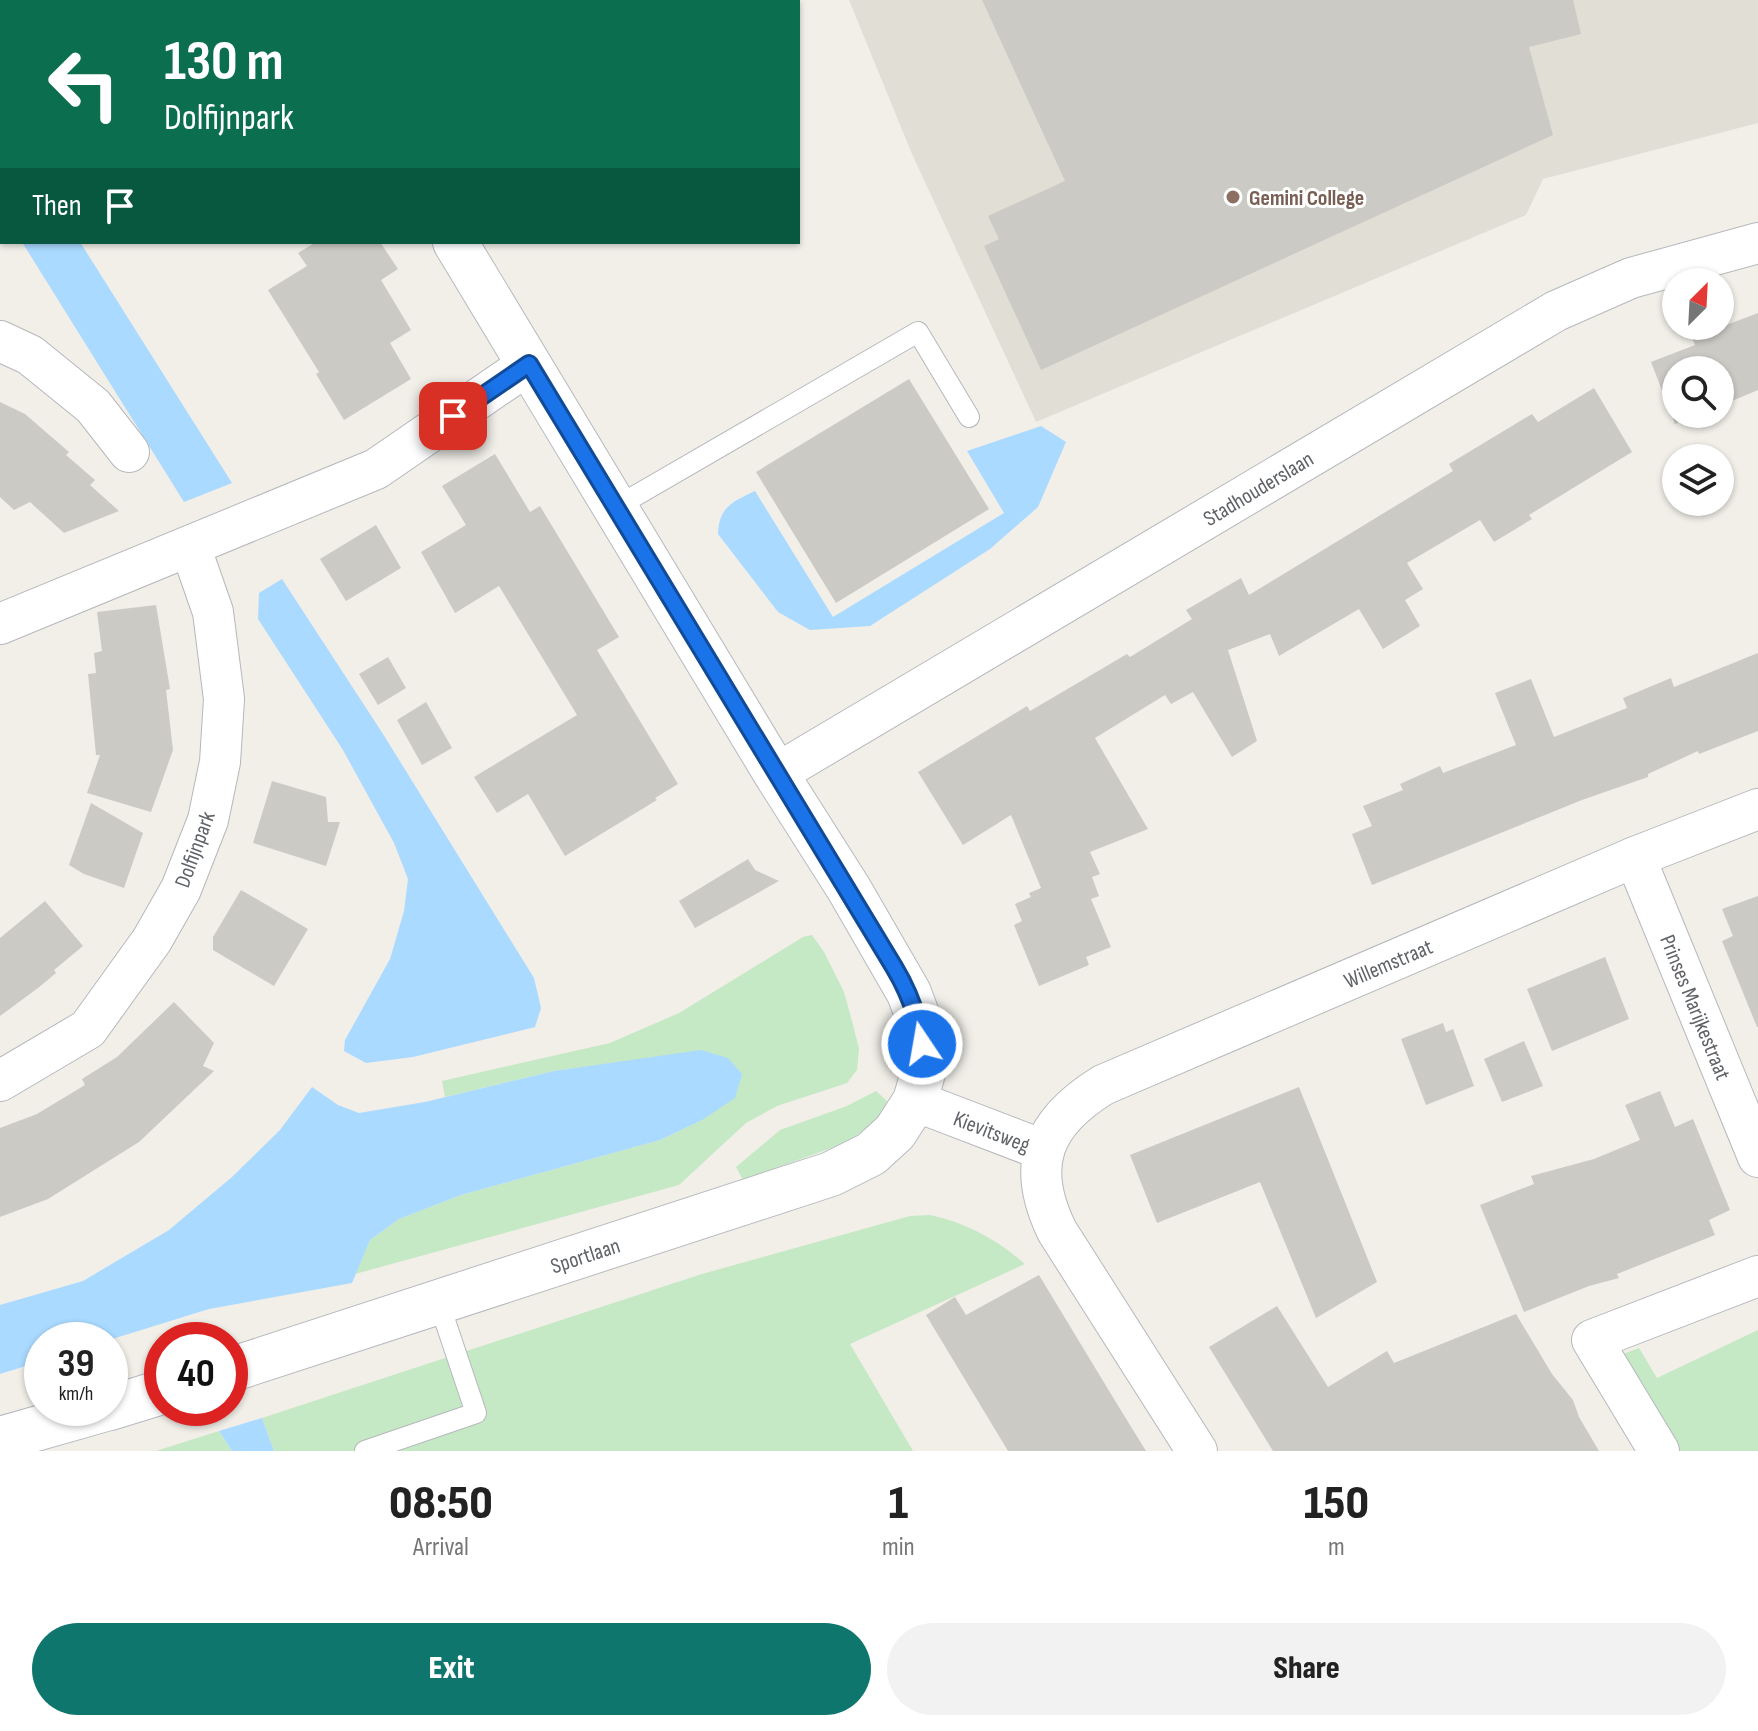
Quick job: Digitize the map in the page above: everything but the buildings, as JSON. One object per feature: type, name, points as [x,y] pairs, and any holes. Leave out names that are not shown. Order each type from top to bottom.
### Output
[{"type":"street","name":"Stadhouderslaan","points":[[776,774],[1556,311],[1631,278],[1758,243]]},
{"type":"street","points":[[456,244],[776,774],[849,889],[909,993],[919,1020],[922,1044],[923,1073],[915,1101]]},
{"type":"street","points":[[0,341],[30,355],[93,406],[129,452]]},
{"type":"street","points":[[0,624],[376,469],[529,364]]},
{"type":"street","name":"Dolfijnpark","points":[[0,1081],[88,1029],[159,927],[181,889],[208,820],[220,762],[224,699],[213,612],[190,546]]},
{"type":"street","name":"Willemstraat","points":[[1043,1150],[1068,1112],[1103,1085],[1635,857],[1758,809]]},
{"type":"street","name":"Prinses Marijkestraat","points":[[1635,857],[1758,1157]]},
{"type":"street","name":"Kievitsweg","points":[[915,1101],[1043,1150],[1039,1169],[1041,1190],[1057,1231],[1197,1451]]},
{"type":"street","name":"Sportlaan","points":[[248,1364],[831,1174],[871,1154],[895,1132],[915,1101]]},
{"type":"street","points":[[1659,1451],[1592,1340],[1758,1276]]},
{"type":"street","points":[[0,1439],[46,1426]]},
{"type":"lane","points":[[616,507],[918,332],[969,417]]},
{"type":"lane","points":[[365,1451],[476,1413],[439,1303]]},
{"type":"shaded area","name":"Gemini College","points":[[849,0],[1758,0],[1758,123],[1543,179],[1526,215],[1036,422],[912,154]]},
{"type":"green space","points":[[812,935],[844,992],[859,1049],[857,1070],[847,1083],[777,1106],[746,1123],[679,1185],[355,1274],[370,1240],[399,1219],[461,1195],[660,1140],[702,1120],[651,1058],[554,1071],[445,1097],[442,1081],[610,1043],[679,1013],[803,937]]},
{"type":"green space","points":[[876,1091],[887,1101],[879,1118],[848,1142],[743,1180],[736,1167],[780,1130],[847,1106]]},
{"type":"green space","points":[[930,1215],[980,1233],[1025,1264],[850,1344],[913,1451],[274,1451],[262,1418],[702,1274],[910,1216]]},
{"type":"green space","points":[[1758,1330],[1758,1451],[1680,1451],[1623,1354],[1639,1348],[1657,1378]]},
{"type":"green space","points":[[219,1431],[232,1451],[156,1451]]},
{"type":"water","points":[[23,244],[81,244],[232,483],[184,502]]},
{"type":"water","points":[[1041,426],[1066,442],[1038,507],[990,549],[870,626],[810,630],[778,612],[718,534],[724,511],[755,491],[833,617],[1004,513],[967,451]]},
{"type":"water","points":[[282,579],[383,734],[534,978],[541,1008],[535,1027],[413,1057],[366,1063],[344,1051],[345,1040],[390,959],[404,911],[408,879],[394,843],[343,750],[258,619],[259,593]]},
{"type":"water","points":[[701,1050],[728,1058],[742,1074],[735,1098],[702,1120],[660,1140],[461,1195],[399,1219],[370,1240],[352,1283],[209,1309],[167,1322],[144,1322],[144,1329],[128,1334],[128,1322],[24,1322],[24,1367],[0,1374],[0,1305],[83,1281],[169,1230],[232,1177],[280,1130],[312,1087],[338,1105],[359,1113],[425,1102],[554,1071]]},
{"type":"water","points":[[262,1418],[274,1451],[232,1451],[219,1431],[248,1426],[248,1422]]},
{"type":"place","name":"Gemini College","points":[[1233,197]]},
{"type":"route","points":[[453,416],[529,364],[776,774],[849,889],[909,993],[919,1020],[922,1044]]}]
